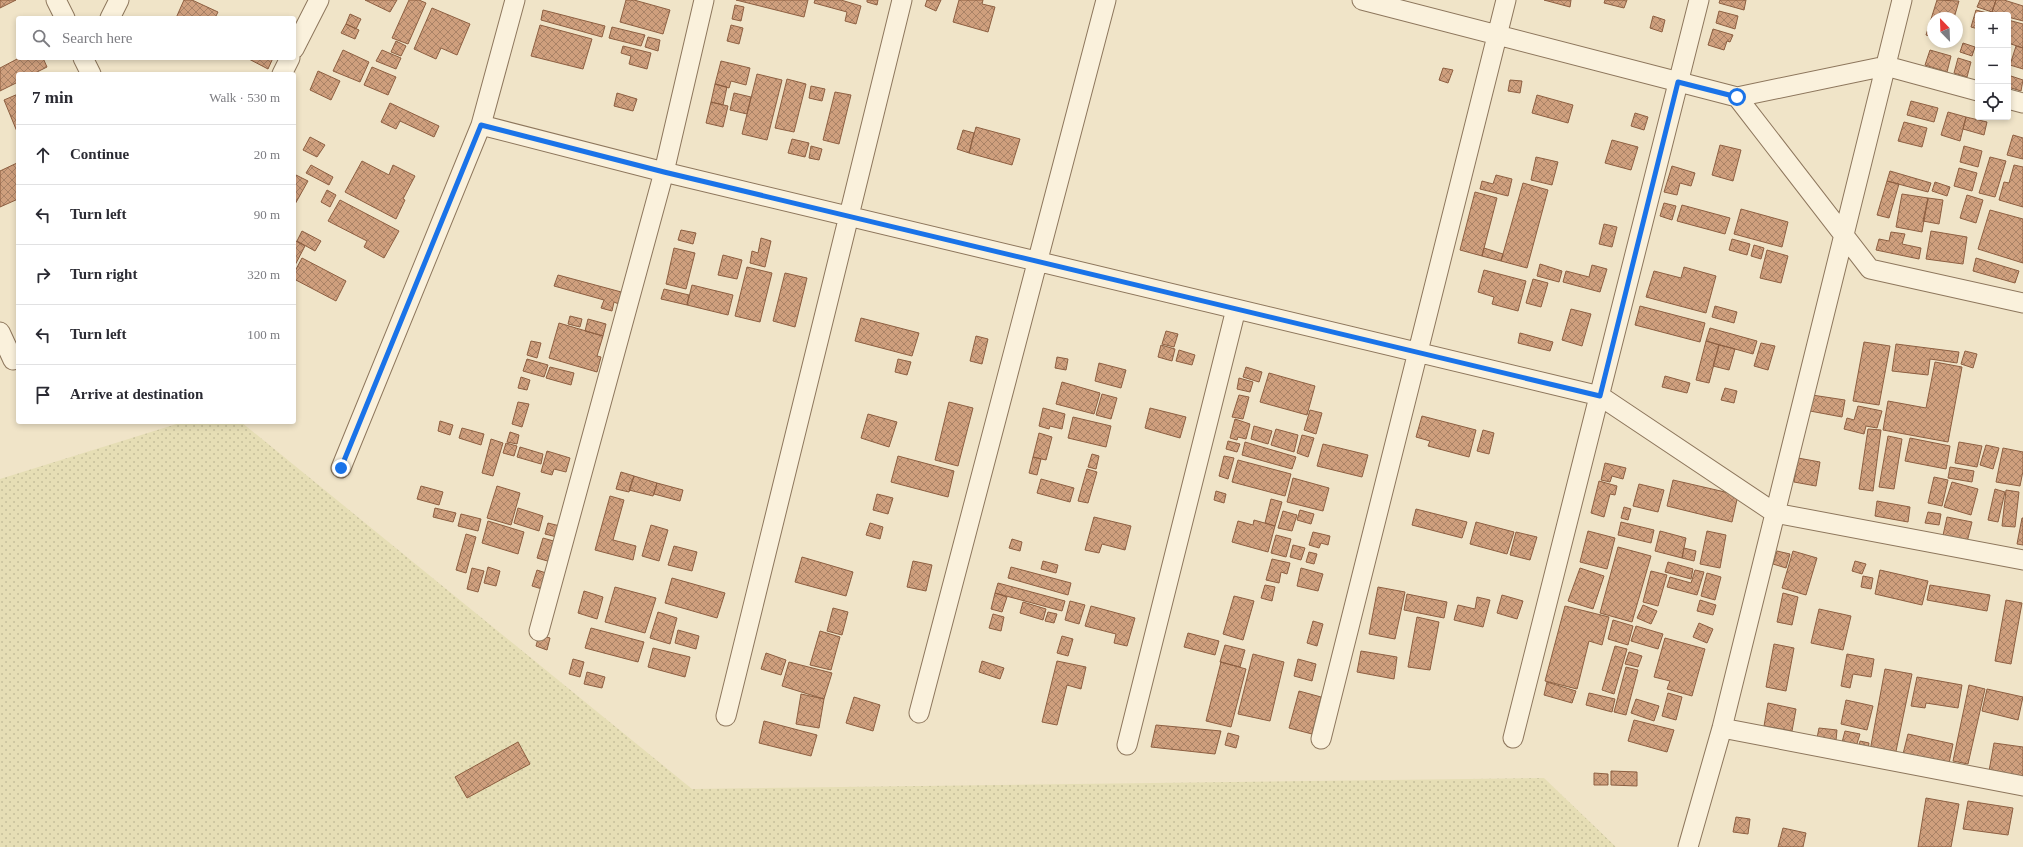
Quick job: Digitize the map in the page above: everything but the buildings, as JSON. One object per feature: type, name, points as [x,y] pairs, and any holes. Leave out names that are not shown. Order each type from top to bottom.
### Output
[{"type":"street","points":[[56,0],[64,16]]},
{"type":"street","points":[[111,16],[119,0]]},
{"type":"street","points":[[296,45],[319,0]]},
{"type":"street","points":[[341,468],[481,125],[515,0]]},
{"type":"street","points":[[539,631],[664,172],[704,0]]},
{"type":"street","points":[[726,716],[902,0]]},
{"type":"street","points":[[919,713],[1106,0]]},
{"type":"street","points":[[1362,0],[1737,97],[1886,66],[1975,90]]},
{"type":"street","points":[[1321,739],[1506,0]]},
{"type":"street","points":[[1513,738],[1699,0]]},
{"type":"street","points":[[1688,847],[1722,728],[1902,0]]},
{"type":"street","points":[[283,72],[289,60]]},
{"type":"street","points":[[1737,97],[1870,269],[2023,303]]},
{"type":"street","points":[[2011,100],[2023,103]]},
{"type":"street","points":[[481,125],[664,172],[849,217],[1600,396],[1775,513],[2023,560]]},
{"type":"street","points":[[1127,745],[1236,309]]},
{"type":"street","points":[[0,332],[10,362]]},
{"type":"street","points":[[1722,728],[2023,786]]},
{"type":"shaded area","points":[[177,424],[243,424],[692,789],[1544,778],[1616,847],[0,847],[0,479]]},
{"type":"route","points":[[341,468],[481,125],[664,172],[1600,396],[1678,82],[1737,97]]}]
